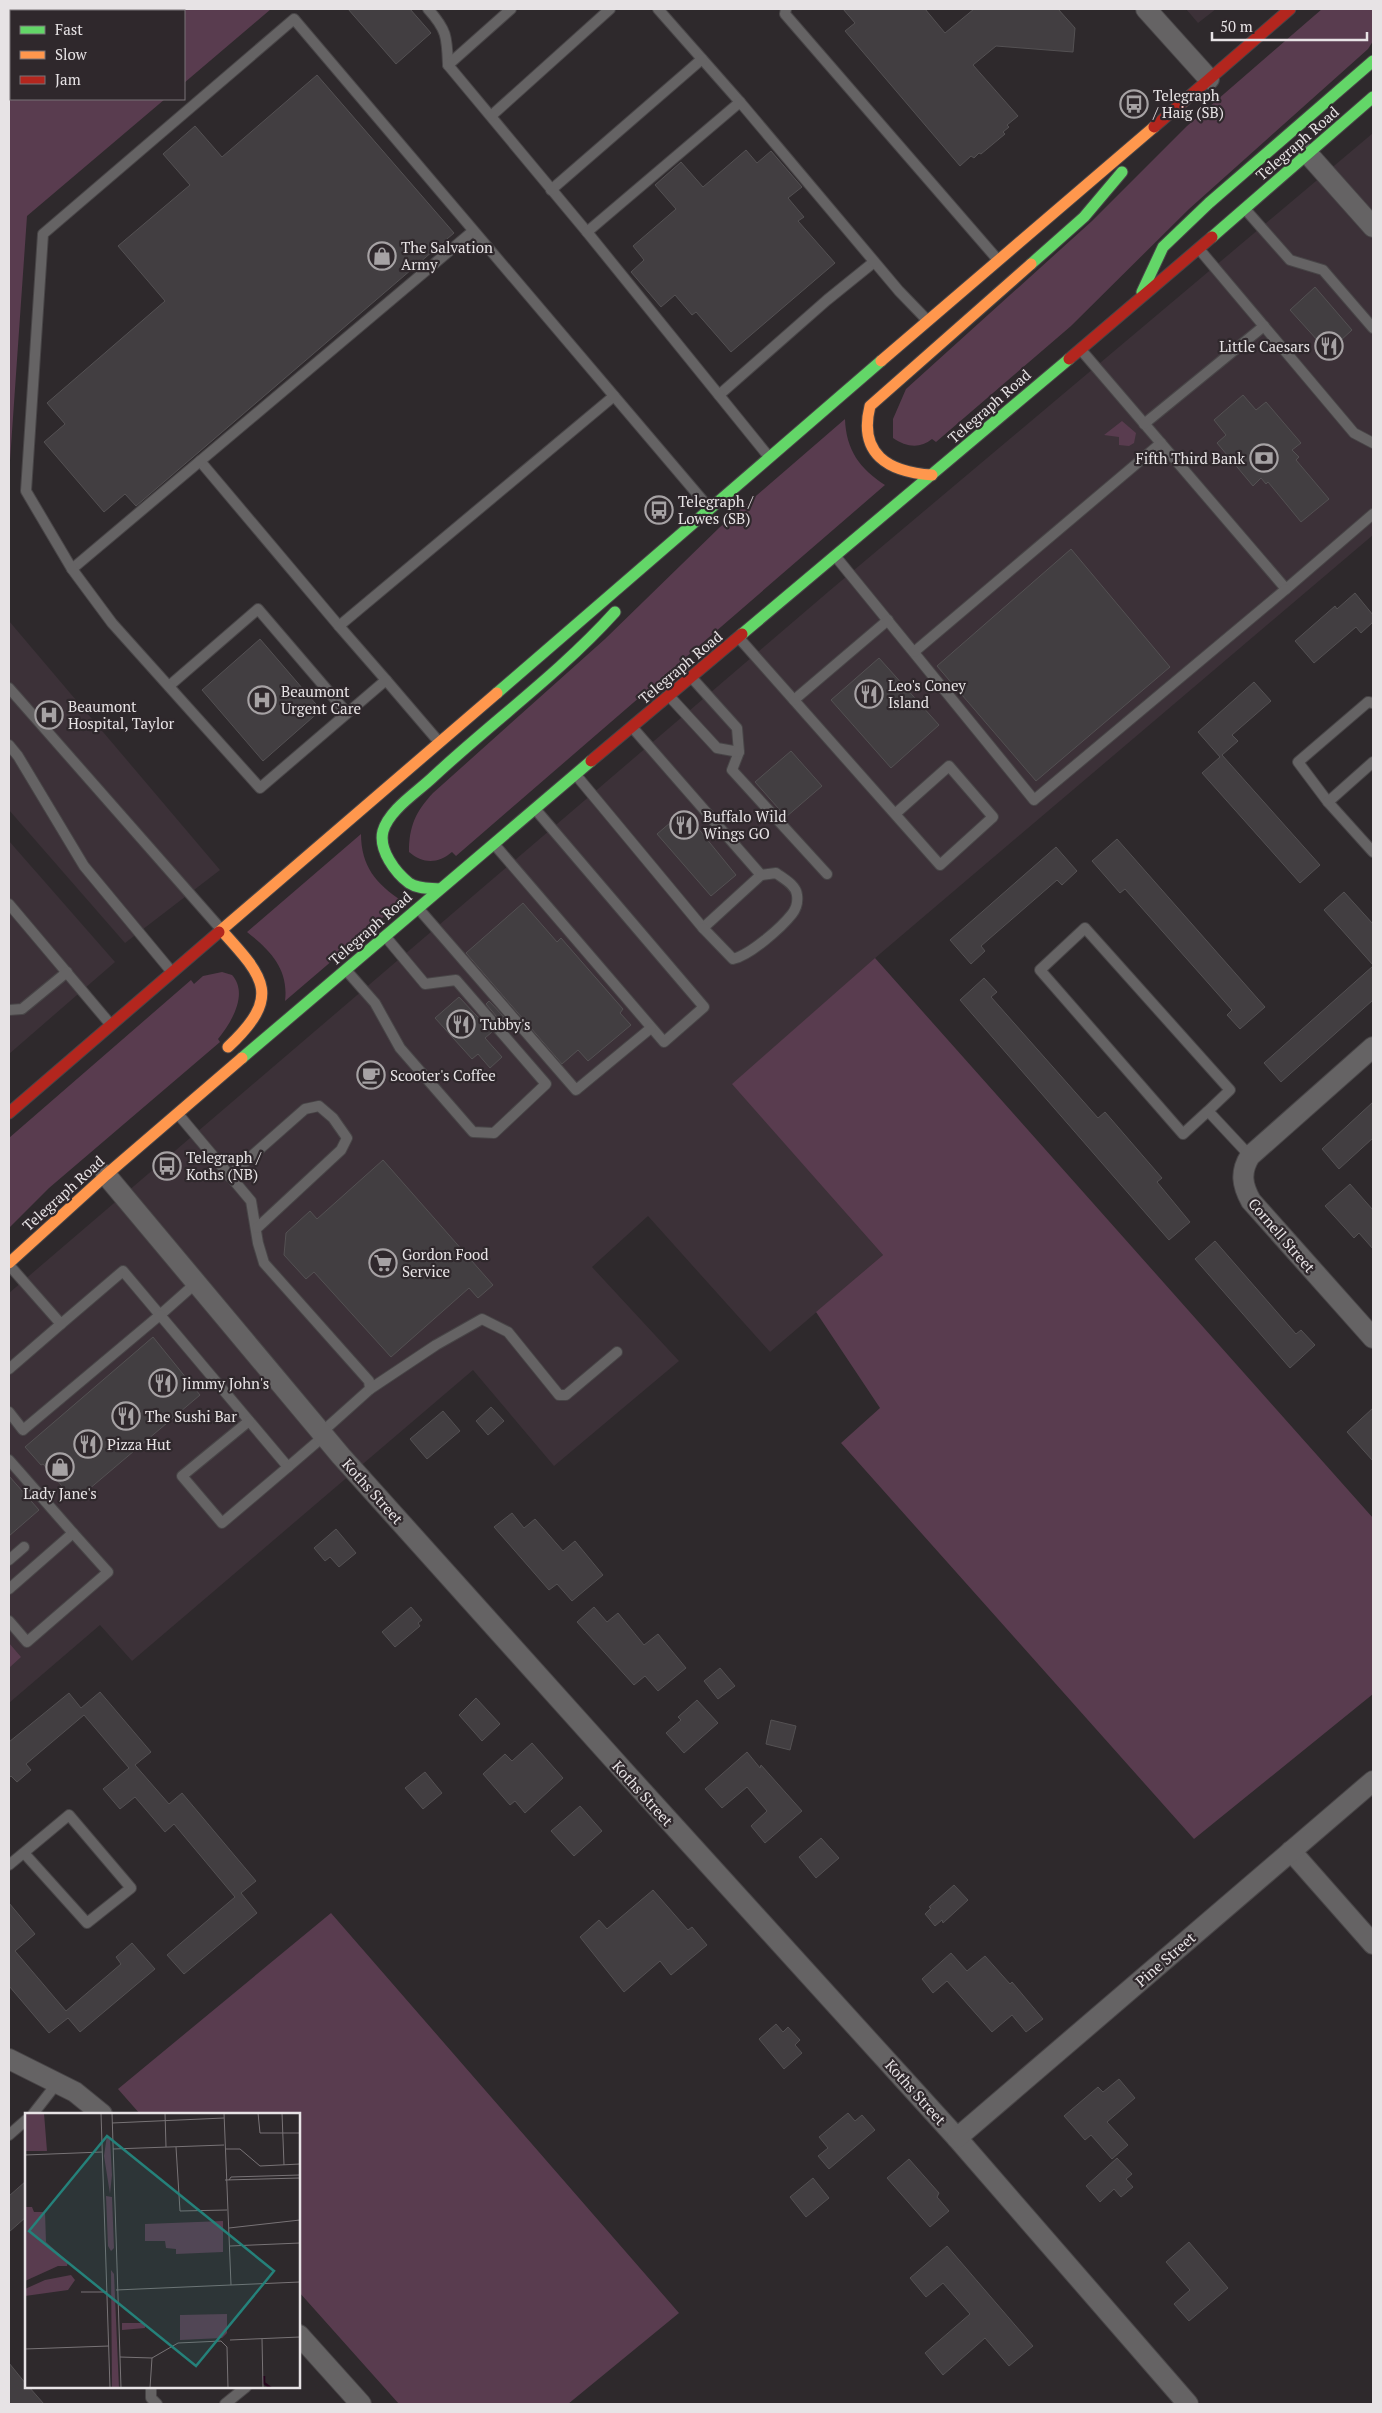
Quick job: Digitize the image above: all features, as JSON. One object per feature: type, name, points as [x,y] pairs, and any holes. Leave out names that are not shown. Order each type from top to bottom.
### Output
[{"type":"main road","points":[[12,1103],[112,1026],[173,974],[1290,9]]},
{"type":"main road","points":[[1137,302],[1164,247],[1220,192],[1373,61]]},
{"type":"main road","name":"Telegraph Road","points":[[9,1264],[106,1174],[417,907],[1137,302],[1373,97]]},
{"type":"main road","points":[[932,475],[902,472],[878,457],[868,441],[866,432],[866,415],[870,406],[1084,217],[1176,108]]},
{"type":"main road","points":[[439,889],[420,888],[410,884],[390,863],[385,850],[383,832],[394,813],[588,642],[613,616],[641,570]]},
{"type":"main road","points":[[219,1055],[249,1030],[261,1009],[262,996],[262,982],[255,968],[222,931]]},
{"type":"street","points":[[1146,9],[1209,79]]},
{"type":"street","points":[[1308,154],[1373,227]]},
{"type":"street","points":[[1250,1156],[1373,1047]]},
{"type":"street","name":"Cornell Street","points":[[1250,1156],[1242,1174],[1244,1190],[1251,1201],[1373,1338]]},
{"type":"street","name":"Koths Street","points":[[106,1174],[323,1434],[630,1778],[957,2138],[1188,2404]]},
{"type":"street","name":"Pine Street","points":[[957,2138],[1373,1781]]},
{"type":"street","points":[[1291,1851],[1373,1944]]},
{"type":"street","points":[[9,2059],[75,2092],[101,2113]]},
{"type":"street","points":[[300,2339],[361,2404]]},
{"type":"lane","points":[[428,9],[443,26],[448,44],[448,65],[587,232],[770,458]]},
{"type":"lane","points":[[448,65],[511,9]]},
{"type":"lane","points":[[490,116],[610,9]]},
{"type":"lane","points":[[658,9],[740,102],[874,262],[928,322]]},
{"type":"lane","points":[[786,9],[785,14],[999,261]]},
{"type":"lane","points":[[386,680],[260,788],[112,623],[72,569],[26,491],[43,234],[294,19],[711,509]]},
{"type":"lane","points":[[551,190],[702,59]]},
{"type":"lane","points":[[587,232],[740,102]]},
{"type":"lane","points":[[1244,208],[1290,260],[1323,270],[1373,328]]},
{"type":"lane","points":[[72,569],[474,231]]},
{"type":"lane","points":[[1198,248],[1354,433],[1372,444]]},
{"type":"lane","points":[[719,395],[827,300],[874,262]]},
{"type":"lane","points":[[1144,424],[1264,326]]},
{"type":"lane","points":[[1080,348],[1286,589]]},
{"type":"lane","points":[[339,626],[614,396]]},
{"type":"lane","points":[[914,652],[1161,443]]},
{"type":"lane","points":[[200,461],[440,743]]},
{"type":"lane","points":[[836,556],[1034,800],[1373,514]]},
{"type":"lane","points":[[169,686],[258,609],[347,713]]},
{"type":"lane","points":[[794,700],[888,620]]},
{"type":"lane","points":[[738,637],[894,814],[940,865],[993,817],[949,766],[894,814]]},
{"type":"lane","points":[[692,677],[737,728],[739,752],[732,770],[827,874]]},
{"type":"lane","points":[[9,688],[222,931]]},
{"type":"lane","points":[[670,696],[718,748],[739,752]]},
{"type":"lane","points":[[1373,703],[1368,702],[1298,762],[1328,802],[1373,852]]},
{"type":"lane","points":[[632,727],[761,875]]},
{"type":"lane","points":[[9,745],[18,756],[84,866],[173,974]]},
{"type":"lane","points":[[1328,802],[1373,762]]},
{"type":"lane","points":[[575,775],[703,928],[733,959],[741,957],[755,947],[793,914],[797,905],[797,895],[789,882],[776,873],[761,875],[703,928]]},
{"type":"lane","points":[[493,843],[664,1042],[704,1006],[535,809]]},
{"type":"lane","points":[[9,904],[112,1026]]},
{"type":"lane","points":[[417,907],[576,1090],[651,1028]]},
{"type":"lane","points":[[1085,928],[1230,1090],[1208,1111],[1183,1134],[1040,970],[1085,928]]},
{"type":"lane","points":[[346,969],[374,1003],[400,1048],[473,1132],[494,1133],[546,1084],[456,980],[425,984],[385,935]]},
{"type":"lane","points":[[9,1010],[22,1009],[67,972]]},
{"type":"lane","points":[[229,1176],[305,1109],[319,1106],[333,1118],[347,1138],[341,1150],[257,1228]]},
{"type":"lane","points":[[1208,1111],[1250,1156]]},
{"type":"lane","points":[[177,1113],[251,1202],[257,1228],[258,1243],[264,1263],[369,1381],[370,1389]]},
{"type":"lane","points":[[9,1264],[61,1324]]},
{"type":"lane","points":[[9,1369],[123,1271],[288,1467]]},
{"type":"lane","points":[[9,1412],[24,1430],[196,1283]]},
{"type":"lane","points":[[249,1420],[182,1476],[222,1523],[288,1467],[370,1389],[436,1345],[482,1319],[508,1332],[560,1395],[566,1395],[617,1352]]},
{"type":"lane","points":[[9,1460],[108,1572],[27,1642],[9,1621]]},
{"type":"lane","points":[[9,1589],[73,1533]]},
{"type":"lane","points":[[9,1560],[24,1547]]},
{"type":"lane","points":[[9,1865],[69,1815],[131,1888],[87,1923],[24,1853]]},
{"type":"lane","points":[[34,2113],[58,2082]]},
{"type":"lane","points":[[9,2135],[25,2121]]},
{"type":"lane","points":[[151,2388],[151,2398],[157,2404]]},
{"type":"lane","points":[[225,2404],[245,2388]]},
{"type":"shaded area","points":[[9,9],[271,9],[185,82],[185,10],[10,10],[10,100],[164,100],[27,216],[9,475]]},
{"type":"shaded area","points":[[1186,9],[1216,9],[1198,23]]},
{"type":"shaded area","points":[[1322,9],[1373,9],[1373,41],[1368,49],[1189,209],[1071,326],[936,442],[932,439],[923,444],[913,446],[893,438],[893,419],[906,389],[1092,221],[1187,126]]},
{"type":"shaded area","points":[[1373,133],[1373,535],[881,953],[733,1084],[883,1255],[770,1352],[648,1216],[592,1267],[679,1361],[554,1466],[473,1370],[132,1661],[100,1625],[9,1703],[9,1293],[828,592]]},
{"type":"shaded area","points":[[845,419],[848,440],[856,458],[868,472],[885,485],[456,856],[452,852],[441,859],[430,861],[420,859],[409,852],[410,834],[415,819],[422,806],[433,793],[605,639],[720,527]]},
{"type":"shaded area","points":[[1122,421],[1136,433],[1134,443],[1129,446],[1119,445],[1119,437],[1104,435]]},
{"type":"shaded area","name":"Beaumont Hospital, Taylor","points":[[9,621],[220,870],[125,943],[9,810]]},
{"type":"shaded area","points":[[361,834],[367,865],[378,881],[402,901],[285,1001],[284,979],[281,970],[270,953],[247,932]]},
{"type":"shaded area","points":[[9,841],[115,962],[9,1054]]},
{"type":"shaded area","points":[[875,958],[1373,1518],[1373,1694],[1194,1839],[841,1443],[880,1408],[816,1312],[883,1255],[732,1084]]},
{"type":"shaded area","points":[[222,972],[232,975],[239,991],[233,1017],[218,1039],[220,1042],[49,1188],[9,1228],[9,1138],[191,980],[194,984],[203,976]]},
{"type":"shaded area","points":[[9,1643],[21,1657],[9,1668]]},
{"type":"shaded area","points":[[331,1913],[679,2313],[568,2404],[399,2404],[300,2293],[300,2113],[139,2113],[118,2089]]},
{"type":"building","points":[[348,9],[410,9],[431,33],[396,64]]},
{"type":"building","points":[[843,9],[925,9],[945,33],[974,9],[1058,9],[1075,28],[1073,52],[996,46],[973,65],[1018,116],[1007,125],[1009,127],[1003,132],[1005,134],[981,154],[979,153],[974,158],[971,156],[960,166],[845,31],[855,23]]},
{"type":"building","points":[[317,75],[454,233],[136,506],[125,494],[104,512],[44,442],[65,424],[47,403],[165,301],[118,246],[190,185],[163,154],[195,126],[222,157]]},
{"type":"building","points":[[746,150],[757,163],[771,151],[802,187],[788,198],[804,217],[798,221],[835,263],[731,352],[696,312],[692,315],[675,295],[661,307],[631,272],[644,260],[633,246],[676,209],[655,185],[681,162],[703,187]]},
{"type":"building","points":[[1315,287],[1352,330],[1328,352],[1290,310]]},
{"type":"building","name":"Fifth Third Bank","points":[[1243,395],[1256,410],[1266,402],[1301,443],[1292,450],[1299,457],[1296,460],[1329,499],[1301,522],[1268,482],[1266,484],[1261,478],[1253,486],[1217,443],[1226,435],[1214,420]]},
{"type":"building","points":[[1071,549],[1170,667],[1036,781],[937,666]]},
{"type":"building","points":[[1355,593],[1373,615],[1373,622],[1361,633],[1356,627],[1314,663],[1295,641],[1335,606],[1337,609]]},
{"type":"building","name":"Beaumont Urgent Care","points":[[260,639],[321,710],[263,761],[202,690]]},
{"type":"building","points":[[879,658],[939,725],[891,768],[831,700]]},
{"type":"building","points":[[1254,682],[1271,701],[1232,735],[1238,741],[1222,755],[1320,865],[1300,883],[1202,773],[1220,757],[1198,732]]},
{"type":"building","points":[[791,751],[822,786],[786,817],[755,782]]},
{"type":"building","points":[[684,811],[736,875],[711,896],[657,834]]},
{"type":"building","points":[[1117,839],[1265,1007],[1240,1029],[1227,1015],[1232,1010],[1125,889],[1120,893],[1092,861]]},
{"type":"building","points":[[1056,847],[1077,871],[1062,885],[1057,880],[981,946],[985,951],[971,964],[950,940]]},
{"type":"building","points":[[1344,892],[1373,924],[1373,965],[1324,910]]},
{"type":"building","points":[[523,903],[557,942],[561,938],[623,1009],[620,1013],[631,1025],[588,1061],[578,1050],[562,1064],[466,953]]},
{"type":"building","points":[[1373,966],[1373,1000],[1281,1082],[1264,1063]]},
{"type":"building","points":[[984,978],[997,992],[991,997],[1098,1118],[1105,1112],[1162,1178],[1157,1182],[1190,1222],[1169,1240],[960,1000]]},
{"type":"building","points":[[459,997],[492,1032],[485,1038],[502,1057],[490,1068],[478,1054],[472,1059],[435,1018]]},
{"type":"building","points":[[489,1001],[506,1019],[502,1023],[486,1004]]},
{"type":"building","points":[[1373,1102],[1373,1138],[1339,1169],[1322,1149]]},
{"type":"building","name":"Gordon Food Service","points":[[383,1160],[493,1285],[478,1298],[469,1288],[391,1357],[314,1272],[306,1279],[284,1255],[286,1233],[310,1211],[317,1219]]},
{"type":"building","points":[[1350,1184],[1373,1210],[1373,1249],[1359,1233],[1354,1238],[1325,1206]]},
{"type":"building","points":[[1215,1241],[1296,1334],[1301,1330],[1315,1345],[1290,1368],[1195,1259]]},
{"type":"building","points":[[153,1337],[200,1395],[75,1501],[43,1464],[41,1465],[25,1447]]},
{"type":"building","points":[[491,1407],[504,1421],[488,1435],[476,1421]]},
{"type":"building","points":[[1373,1408],[1373,1461],[1347,1432]]},
{"type":"building","points":[[443,1411],[460,1431],[427,1459],[410,1439]]},
{"type":"building","points":[[9,1476],[39,1510],[9,1536]]},
{"type":"building","points":[[512,1513],[524,1528],[535,1519],[563,1551],[575,1541],[603,1575],[572,1601],[557,1584],[549,1590],[494,1527]]},
{"type":"building","points":[[336,1529],[356,1553],[339,1567],[330,1557],[325,1561],[314,1548]]},
{"type":"building","points":[[411,1607],[422,1620],[418,1623],[420,1626],[395,1647],[382,1632]]},
{"type":"building","points":[[594,1607],[607,1622],[618,1613],[644,1645],[658,1634],[686,1668],[658,1691],[645,1676],[634,1685],[577,1622]]},
{"type":"building","points":[[720,1668],[735,1686],[718,1699],[704,1681]]},
{"type":"building","points":[[100,1692],[151,1752],[135,1765],[169,1804],[182,1793],[256,1881],[241,1893],[257,1913],[184,1974],[167,1955],[235,1897],[174,1824],[165,1832],[135,1797],[120,1809],[103,1789],[129,1768],[84,1715],[26,1764],[31,1770],[17,1782],[11,1776],[9,1778],[9,1742],[69,1693],[81,1708]]},
{"type":"building","points":[[476,1698],[500,1724],[482,1741],[459,1715]]},
{"type":"building","points":[[697,1700],[718,1723],[684,1753],[666,1733],[681,1720],[678,1717]]},
{"type":"building","points":[[771,1720],[796,1726],[790,1750],[766,1744]]},
{"type":"building","points":[[532,1743],[563,1778],[525,1813],[515,1801],[510,1805],[483,1774],[505,1754],[512,1761]]},
{"type":"building","points":[[747,1752],[802,1811],[765,1843],[751,1826],[767,1811],[747,1787],[722,1808],[705,1789]]},
{"type":"building","points":[[425,1772],[442,1793],[423,1809],[405,1788]]},
{"type":"building","points":[[580,1806],[602,1831],[574,1856],[551,1831]]},
{"type":"building","points":[[821,1838],[839,1858],[816,1878],[799,1857]]},
{"type":"building","points":[[954,1885],[968,1900],[943,1923],[942,1920],[935,1926],[925,1914],[931,1908],[929,1907]]},
{"type":"building","points":[[653,1890],[688,1930],[692,1927],[707,1945],[671,1975],[660,1961],[624,1992],[580,1937],[599,1920],[607,1929]]},
{"type":"building","points":[[9,1903],[35,1934],[15,1951],[66,2011],[121,1964],[116,1957],[132,1943],[155,1969],[80,2032],[68,2018],[49,2033],[9,1986]]},
{"type":"building","points":[[951,1953],[967,1971],[985,1956],[1010,1984],[1012,1982],[1043,2019],[1026,2032],[1012,2015],[992,2032],[947,1981],[933,1993],[922,1979]]},
{"type":"building","points":[[776,2024],[783,2032],[788,2027],[800,2040],[795,2045],[802,2053],[784,2069],[759,2039]]},
{"type":"building","points":[[1119,2079],[1135,2098],[1107,2122],[1128,2145],[1112,2159],[1091,2135],[1085,2140],[1064,2116],[1098,2087],[1103,2092]]},
{"type":"building","points":[[848,2113],[855,2121],[862,2115],[875,2130],[829,2169],[818,2156],[828,2148],[819,2137]]},
{"type":"building","points":[[1117,2158],[1132,2174],[1126,2179],[1133,2187],[1121,2197],[1114,2189],[1100,2202],[1086,2186]]},
{"type":"building","points":[[909,2159],[939,2193],[937,2197],[949,2211],[930,2227],[887,2178]]},
{"type":"building","points":[[813,2178],[829,2198],[806,2217],[790,2197]]},
{"type":"building","points":[[25,2182],[25,2218],[9,2232],[9,2196]]},
{"type":"building","points":[[1189,2242],[1228,2288],[1189,2321],[1174,2304],[1190,2290],[1166,2262]]},
{"type":"building","points":[[947,2246],[1033,2346],[1009,2366],[985,2338],[943,2375],[925,2353],[970,2314],[943,2283],[926,2297],[910,2278]]},
{"type":"building","points":[[9,2363],[25,2383],[25,2388],[30,2388],[44,2404],[9,2404]]},
{"type":"traffic: fast","points":[[1142,292],[1163,247],[1209,203],[1373,61]]},
{"type":"traffic: fast","points":[[1212,237],[1373,97]]},
{"type":"traffic: fast","points":[[1031,264],[1084,217],[1122,172]]},
{"type":"traffic: fast","points":[[742,634],[1069,359]]},
{"type":"traffic: fast","points":[[497,693],[881,361]]},
{"type":"traffic: fast","points":[[439,889],[412,885],[394,867],[383,846],[382,838],[386,823],[404,802],[549,677],[615,612]]},
{"type":"traffic: fast","points":[[242,1058],[591,761]]},
{"type":"traffic: slow","points":[[881,361],[1154,127]]},
{"type":"traffic: slow","points":[[932,475],[902,470],[890,465],[880,457],[868,437],[867,423],[870,406],[1031,264]]},
{"type":"traffic: slow","points":[[219,932],[497,693]]},
{"type":"traffic: slow","points":[[222,931],[249,962],[261,988],[261,1001],[256,1015],[245,1030],[228,1047]]},
{"type":"traffic: slow","points":[[9,1263],[106,1175],[242,1058]]},
{"type":"traffic: jam","points":[[1154,127],[1290,9]]},
{"type":"traffic: jam","points":[[1069,359],[1212,237]]},
{"type":"traffic: jam","points":[[591,761],[742,634]]},
{"type":"traffic: jam","points":[[9,1113],[219,932]]},
{"type":"place","name":"Telegraph / Haig (SB)","points":[[1134,104]]},
{"type":"place","name":"The Salvation Army","points":[[382,256]]},
{"type":"place","name":"Little Caesars","points":[[1329,346]]},
{"type":"place","name":"Fifth Third Bank","points":[[1264,458]]},
{"type":"place","name":"Telegraph / Lowes (SB)","points":[[659,510]]},
{"type":"place","name":"Leo's Coney Island","points":[[869,694]]},
{"type":"place","name":"Beaumont Urgent Care","points":[[262,700]]},
{"type":"place","name":"Beaumont Hospital, Taylor","points":[[49,715]]},
{"type":"place","name":"Buffalo Wild Wings GO","points":[[684,825]]},
{"type":"place","name":"Tubby's","points":[[461,1024]]},
{"type":"place","name":"Scooter's Coffee","points":[[371,1075]]},
{"type":"place","name":"Telegraph / Koths (NB)","points":[[167,1166]]},
{"type":"place","name":"Gordon Food Service","points":[[383,1263]]},
{"type":"place","name":"Jimmy John's","points":[[163,1383]]},
{"type":"place","name":"The Sushi Bar","points":[[126,1416]]},
{"type":"place","name":"Pizza Hut","points":[[88,1444]]},
{"type":"place","name":"Lady Jane's","points":[[60,1467]]}]
